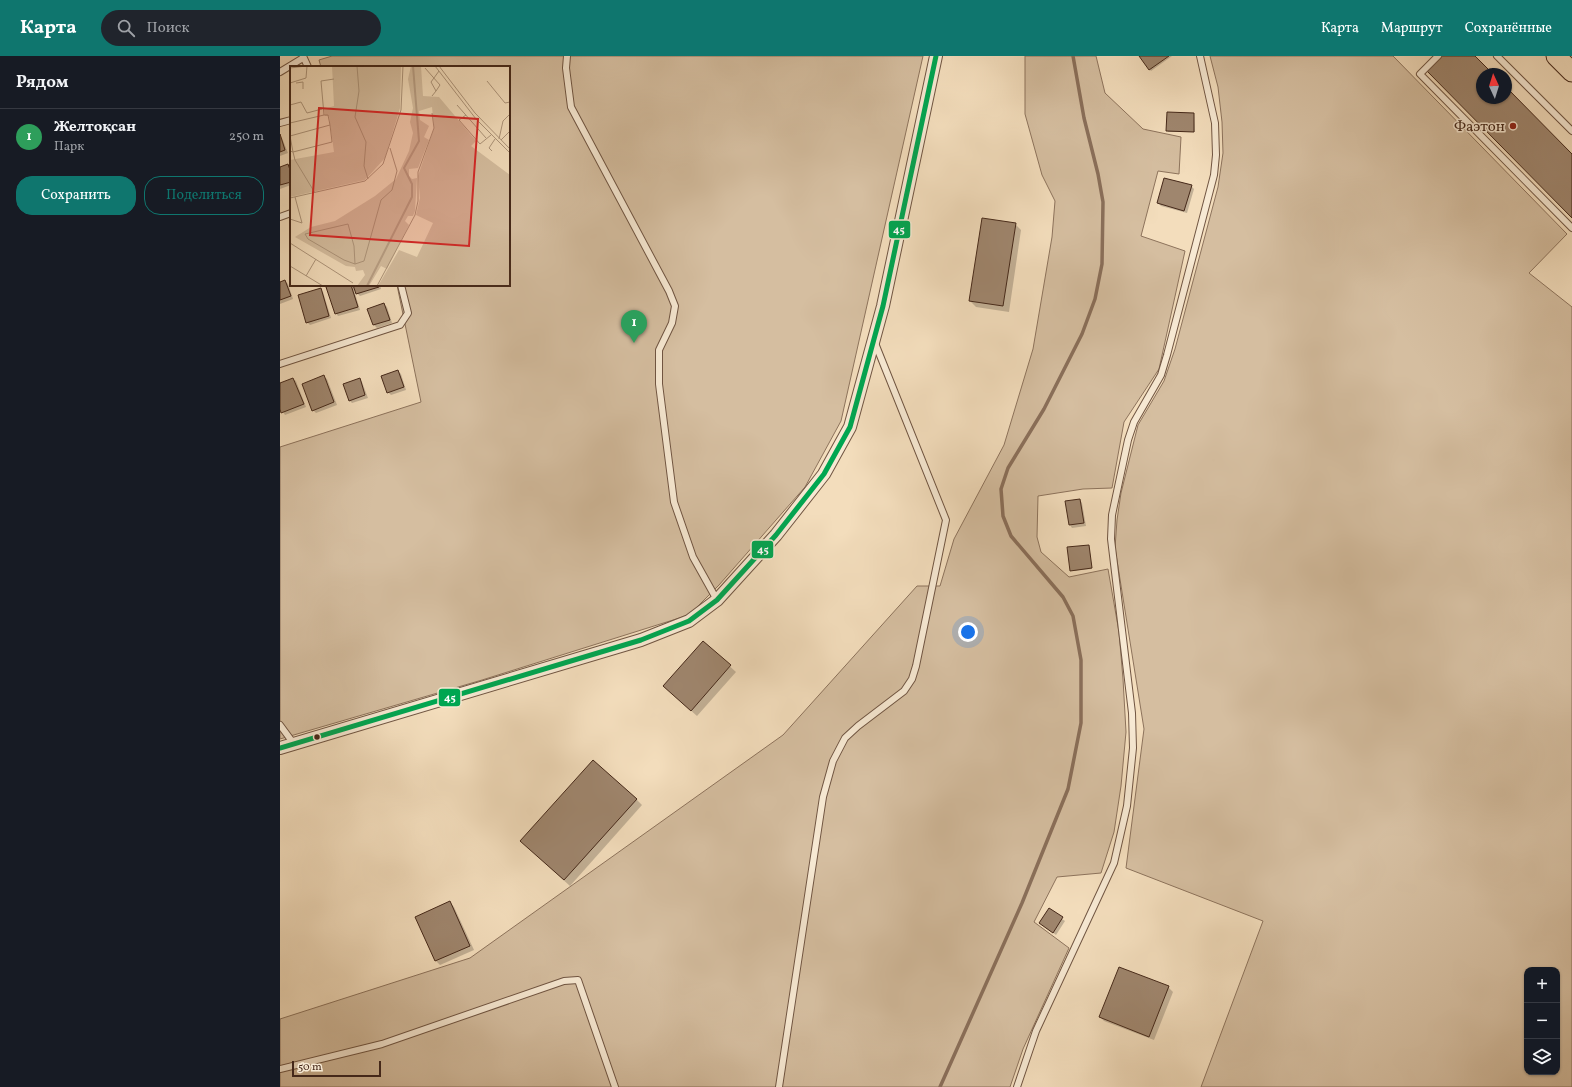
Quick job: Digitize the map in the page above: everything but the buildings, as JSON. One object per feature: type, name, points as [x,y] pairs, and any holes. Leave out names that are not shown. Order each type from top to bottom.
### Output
[{"type":"main road","points":[[1556,56],[1572,72]]},
{"type":"street","points":[[280,748],[641,640],[689,621],[717,600],[776,535],[824,474],[850,427],[885,298],[936,56]]},
{"type":"lane","points":[[567,56],[566,68],[571,107],[670,291],[675,306],[672,323],[659,350],[659,384],[674,502],[693,556],[717,600]]},
{"type":"lane","points":[[1017,1087],[1036,1031],[1114,863],[1127,806],[1133,748],[1132,713],[1111,539],[1112,514],[1128,440],[1134,422],[1161,375],[1214,175],[1216,155],[1215,123],[1200,56]]},
{"type":"lane","points":[[1438,56],[1420,74],[1572,228]]},
{"type":"lane","points":[[1497,56],[1572,131]]},
{"type":"lane","points":[[280,72],[303,57],[308,66]]},
{"type":"lane","points":[[280,123],[290,120]]},
{"type":"lane","points":[[280,217],[290,213]]},
{"type":"lane","points":[[280,364],[400,325],[408,312],[401,286]]},
{"type":"lane","points":[[779,1087],[823,797],[833,761],[845,738],[858,726],[904,691],[912,679],[946,520],[874,340]]},
{"type":"lane","points":[[280,725],[294,744]]},
{"type":"lane","points":[[280,1070],[382,1044],[564,982],[578,980],[615,1087]]},
{"type":"shaded area","points":[[332,56],[923,56],[841,421],[805,487],[719,585],[689,615],[482,680],[280,739],[280,447],[421,402],[397,286],[510,286],[510,66],[321,66],[319,60]]},
{"type":"shaded area","points":[[1025,56],[1096,56],[1105,93],[1143,129],[1181,137],[1179,174],[1158,171],[1141,236],[1185,251],[1159,369],[1124,422],[1112,488],[1083,489],[1038,496],[1037,537],[1041,552],[1069,577],[1108,569],[1119,632],[1126,732],[1121,786],[1114,832],[1101,873],[1057,877],[1034,922],[1069,948],[1023,1049],[1010,1087],[280,1087],[280,1019],[470,958],[783,735],[917,586],[940,586],[954,539],[1004,445],[1033,349],[1052,237],[1055,201],[1042,175],[1025,114]]},
{"type":"shaded area","points":[[1210,56],[1393,56],[1567,234],[1529,273],[1572,307],[1572,1087],[1201,1087],[1263,921],[1126,868],[1144,729],[1115,548],[1121,493],[1138,425],[1164,381],[1175,349],[1218,187],[1223,153],[1222,122],[1218,87]]},
{"type":"waterway","points":[[940,1087],[1022,903],[1068,789],[1081,723],[1081,660],[1073,616],[1063,597],[1011,536],[1003,516],[1001,489],[1008,468],[1044,409],[1082,334],[1095,299],[1102,264],[1103,202],[1098,174],[1084,118],[1073,56]]},
{"type":"transit line","name":"45","points":[[280,748],[641,640],[689,621],[717,600],[776,535],[824,474],[850,427],[883,306],[936,56]]},
{"type":"place","name":"Фаэтон","points":[[1513,126]]},
{"type":"place","name":"Желтоқсан","points":[[634,343]]}]
